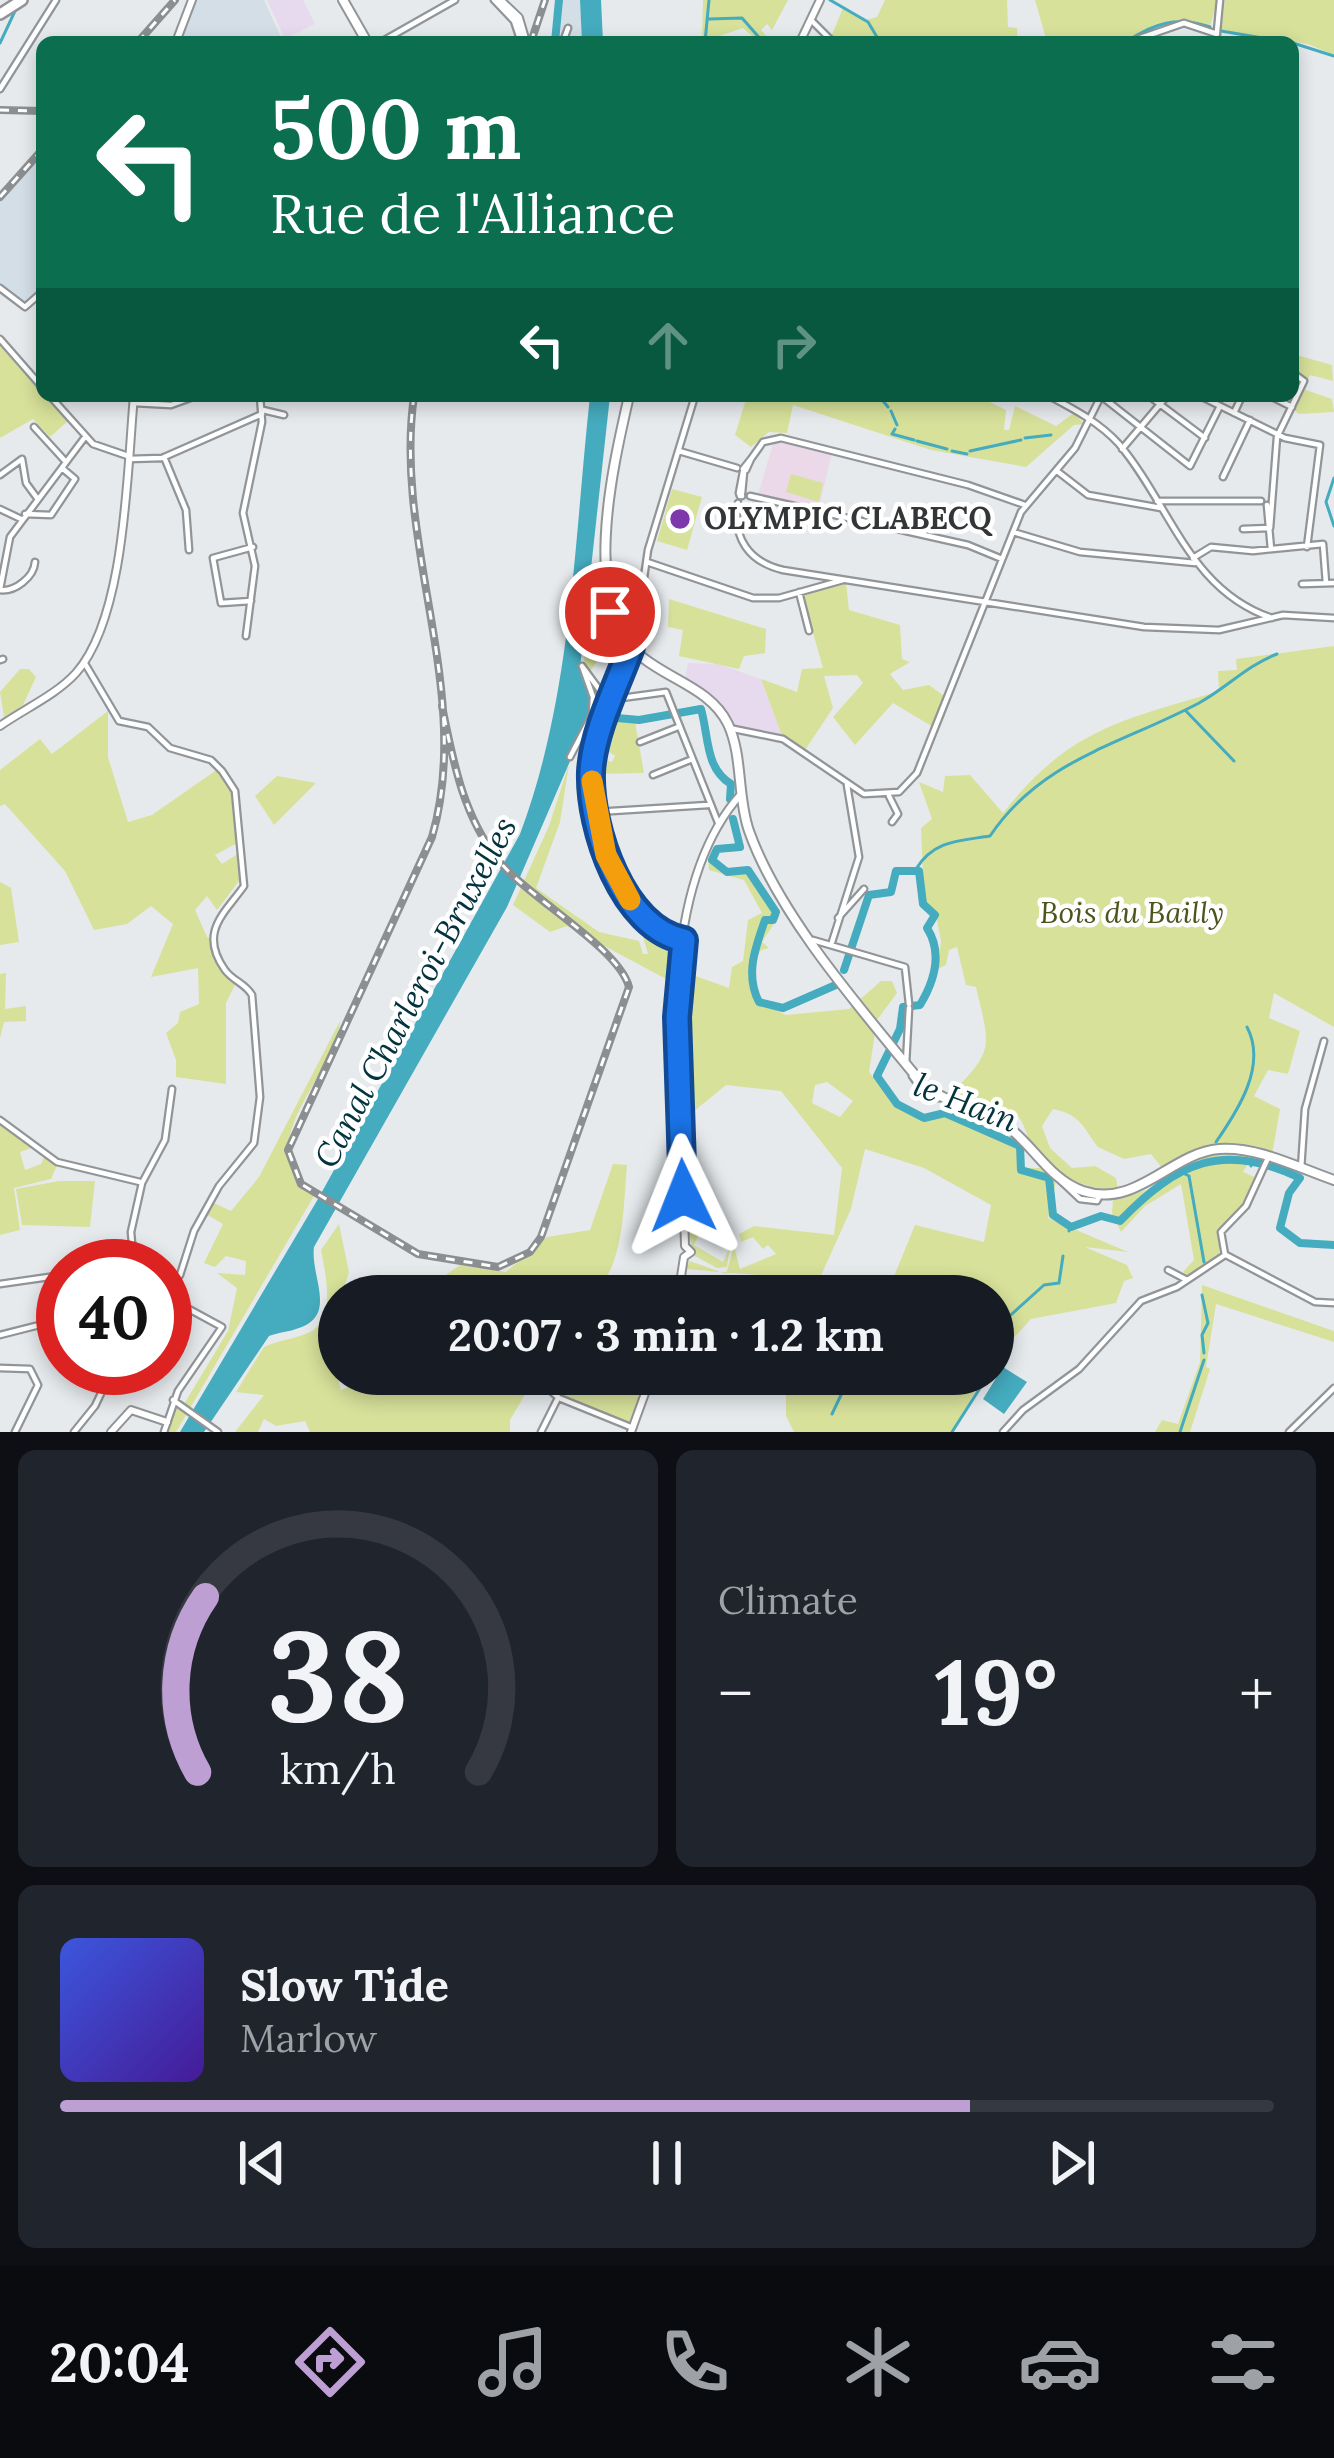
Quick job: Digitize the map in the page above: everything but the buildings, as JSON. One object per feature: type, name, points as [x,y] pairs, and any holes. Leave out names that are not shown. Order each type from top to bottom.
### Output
[{"type":"main road","points":[[0,14],[22,0]]},
{"type":"main road","points":[[343,0],[364,36]]},
{"type":"main road","points":[[496,0],[518,18],[522,36]]},
{"type":"main road","points":[[627,402],[604,574],[610,612],[631,647],[710,701],[730,728],[743,810],[760,857],[813,940],[909,1067],[941,1098],[1006,1125],[1058,1176],[1100,1195],[1137,1187],[1205,1151],[1239,1150],[1265,1162],[1334,1180]]},
{"type":"street","points":[[0,89],[56,0]]},
{"type":"street","points":[[178,36],[192,0]]},
{"type":"street","points":[[391,36],[454,0]]},
{"type":"street","points":[[804,36],[820,0]]},
{"type":"street","points":[[1216,36],[1220,0]]},
{"type":"street","points":[[813,22],[827,36]]},
{"type":"street","points":[[1139,36],[1184,23],[1212,36]]},
{"type":"street","points":[[565,36],[568,28]]},
{"type":"street","points":[[0,288],[25,307],[36,297]]},
{"type":"street","points":[[0,339],[36,380]]},
{"type":"street","points":[[55,402],[85,436],[105,451],[128,457],[164,457],[263,412],[284,415]]},
{"type":"street","points":[[1,723],[68,681],[84,662],[118,567],[134,402]]},
{"type":"street","points":[[149,402],[179,402]]},
{"type":"street","points":[[246,636],[253,548],[243,513],[261,402]]},
{"type":"street","points":[[684,940],[656,931],[636,914],[606,855],[591,774],[631,647],[647,562],[693,402]]},
{"type":"street","points":[[1059,402],[1090,419],[1122,448],[1193,558],[1226,597],[1272,618]]},
{"type":"street","points":[[730,728],[783,739],[864,794],[889,796],[908,786],[1025,506],[1056,470],[1098,402]]},
{"type":"street","points":[[1108,402],[1190,466],[1220,406]]},
{"type":"street","points":[[1156,402],[1205,438]]},
{"type":"street","points":[[1122,448],[1162,402]]},
{"type":"street","points":[[1213,402],[1278,434],[1320,445],[1307,548]]},
{"type":"street","points":[[1234,413],[1239,402]]},
{"type":"street","points":[[1282,402],[1292,407]]},
{"type":"street","points":[[1271,549],[1269,502],[1278,434],[1294,402]]},
{"type":"street","points":[[1222,477],[1250,420]]},
{"type":"street","points":[[0,509],[24,516],[51,515],[75,479],[34,427]]},
{"type":"street","points":[[34,562],[34,571],[15,588],[0,590],[2,559],[24,516],[85,436]]},
{"type":"street","points":[[1025,506],[968,485],[781,438],[764,442],[742,470],[737,530],[753,556],[775,568],[1155,628],[1229,629],[1272,618],[1334,618]]},
{"type":"street","points":[[679,451],[742,470]]},
{"type":"street","points":[[164,457],[186,510],[189,550]]},
{"type":"street","points":[[0,475],[22,460],[26,483],[37,498]]},
{"type":"street","points":[[1056,470],[1088,495],[1159,504],[1269,502]]},
{"type":"street","points":[[742,496],[968,545],[1002,559]]},
{"type":"street","points":[[1171,523],[1173,502]]},
{"type":"street","points":[[1243,529],[1270,528]]},
{"type":"street","points":[[1013,532],[1063,549],[1186,563],[1211,547],[1325,546],[1330,584],[1302,584]]},
{"type":"street","points":[[252,602],[221,602],[213,558],[253,548]]},
{"type":"street","points":[[647,562],[753,598],[847,579]]},
{"type":"street","points":[[818,575],[818,585]]},
{"type":"street","points":[[800,592],[808,631]]},
{"type":"street","points":[[84,662],[119,721],[148,727],[170,748],[211,760],[235,791],[244,886],[220,910],[214,930],[223,967],[252,995],[260,1097],[254,1143],[219,1186],[191,1239]]},
{"type":"street","points":[[570,757],[591,716],[593,698],[582,666],[601,696],[612,701],[661,690],[719,826]]},
{"type":"street","points":[[640,742],[678,727]]},
{"type":"street","points":[[652,775],[691,760]]},
{"type":"street","points":[[832,942],[859,856],[848,785]]},
{"type":"street","points":[[681,1275],[684,1258],[679,1251],[685,1246],[677,1017],[684,940],[700,870],[719,826],[741,794]]},
{"type":"street","points":[[889,796],[898,814],[892,822]]},
{"type":"street","points":[[596,812],[708,806]]},
{"type":"street","points":[[719,826],[743,810]]},
{"type":"street","points":[[838,918],[864,889]]},
{"type":"street","points":[[813,940],[905,967],[909,1067]]},
{"type":"street","points":[[1301,1169],[1305,1108],[1324,1041]]},
{"type":"street","points":[[131,1239],[142,1183],[166,1140],[172,1089]]},
{"type":"street","points":[[0,1120],[57,1162],[89,1165],[142,1183]]},
{"type":"street","points":[[1225,1255],[1221,1232],[1246,1206],[1265,1162]]},
{"type":"street","points":[[1004,1432],[1016,1416],[1079,1369],[1141,1301],[1187,1280],[1225,1255]]},
{"type":"street","points":[[1225,1255],[1315,1302],[1334,1303]]},
{"type":"street","points":[[1168,1270],[1187,1280]]},
{"type":"street","points":[[0,1284],[36,1279]]},
{"type":"street","points":[[192,1309],[216,1319],[221,1334],[192,1374]]},
{"type":"street","points":[[0,1335],[36,1326]]},
{"type":"street","points":[[0,1368],[30,1370],[38,1382],[15,1432]]},
{"type":"street","points":[[1289,1432],[1334,1388]]},
{"type":"street","points":[[74,1432],[100,1395]]},
{"type":"street","points":[[164,1432],[177,1395]]},
{"type":"street","points":[[556,1395],[632,1430],[644,1395]]},
{"type":"street","points":[[541,1432],[559,1398]]},
{"type":"street","points":[[173,1400],[217,1431]]},
{"type":"street","points":[[111,1432],[131,1410],[167,1422]]},
{"type":"shaded area","points":[[194,0],[264,0],[280,36],[185,36]]},
{"type":"shaded area","points":[[267,0],[303,0],[315,24],[284,36]]},
{"type":"shaded area","points":[[563,0],[580,0],[582,36],[560,36]]},
{"type":"shaded area","points":[[36,161],[36,294],[24,304],[0,286],[0,200]]},
{"type":"shaded area","points":[[774,440],[832,453],[818,511],[758,495]]},
{"type":"shaded area","points":[[688,663],[718,664],[761,679],[782,736],[735,726],[715,699],[685,678]]},
{"type":"green space","points":[[703,0],[788,0],[772,30],[767,24],[761,30],[766,36],[752,36],[743,28],[702,36]]},
{"type":"green space","points":[[885,0],[1007,0],[1008,27],[1017,28],[1018,36],[831,36],[843,8],[866,20],[877,17]]},
{"type":"green space","points":[[1035,0],[1218,0],[1210,26],[1184,20],[1138,36],[1045,36]]},
{"type":"green space","points":[[1225,0],[1334,0],[1334,55],[1299,43],[1299,36],[1221,31]]},
{"type":"green space","points":[[0,345],[36,385],[36,402],[51,402],[68,421],[50,437],[33,419],[0,438]]},
{"type":"green space","points":[[1299,356],[1332,365],[1333,381],[1310,375],[1303,389],[1332,399],[1334,412],[1299,414],[1282,402],[1299,402]]},
{"type":"green space","points":[[745,402],[990,402],[1006,410],[1004,430],[1009,430],[1015,406],[1056,426],[1074,413],[1084,424],[1074,425],[1026,467],[931,450],[793,405],[787,433],[769,432],[751,447],[735,435]]},
{"type":"green space","points":[[791,474],[823,483],[819,502],[786,492]]},
{"type":"green space","name":"OLYMPIC CLABECQ","points":[[672,489],[702,497],[687,550],[657,541]]},
{"type":"green space","points":[[846,583],[849,610],[900,625],[902,659],[910,662],[890,674],[903,690],[929,685],[944,696],[933,727],[893,703],[855,745],[833,717],[863,683],[857,675],[824,676],[833,708],[803,753],[782,736],[761,679],[797,692],[802,669],[823,668],[802,594]]},
{"type":"green space","points":[[612,586],[637,590],[630,632]]},
{"type":"green space","points":[[592,593],[602,594],[625,654],[606,647],[590,672],[584,661]]},
{"type":"green space","points":[[669,599],[766,629],[765,653],[744,656],[739,669],[679,656],[683,630],[668,627]]},
{"type":"green space","name":"Bois du Bailly","points":[[1334,646],[1334,1027],[1274,993],[1269,1018],[1300,1031],[1288,1074],[1268,1070],[1254,1096],[1280,1109],[1272,1155],[1216,1148],[1162,1168],[1151,1154],[1124,1159],[1098,1147],[1076,1119],[1053,1109],[1042,1126],[1050,1148],[1072,1168],[1095,1166],[1116,1178],[1118,1190],[1066,1177],[1044,1161],[1010,1109],[1003,1116],[949,1096],[981,1058],[986,1037],[976,987],[966,985],[957,947],[949,950],[946,965],[938,969],[941,941],[935,910],[924,901],[921,828],[932,819],[919,782],[943,792],[945,776],[970,775],[1003,813],[1051,762],[1099,731],[1219,691],[1218,671],[1237,670],[1236,659]]},
{"type":"green space","points":[[20,669],[29,669],[36,677],[23,705],[4,717],[0,692]]},
{"type":"green space","points":[[108,711],[108,757],[128,822],[152,815],[218,769],[233,789],[239,842],[215,855],[222,864],[241,852],[242,877],[217,910],[207,896],[195,910],[207,937],[215,940],[223,972],[236,983],[226,1003],[226,1084],[176,1077],[176,1060],[166,1033],[178,1023],[180,1012],[199,1004],[198,968],[151,977],[173,924],[151,906],[127,924],[94,930],[65,871],[5,804],[0,806],[0,770],[40,739],[52,754]]},
{"type":"green space","points":[[609,720],[635,722],[644,773],[594,774],[597,758],[612,762],[615,756],[600,746]]},
{"type":"green space","points":[[569,764],[560,822],[536,888],[599,932],[639,941],[643,954],[648,954],[639,923],[677,942],[675,1004],[668,980],[567,926],[550,932],[513,905],[549,826]]},
{"type":"green space","points":[[277,776],[316,783],[274,825],[255,796]]},
{"type":"green space","points":[[708,859],[726,872],[745,870],[779,916],[762,942],[769,948],[761,950],[750,968],[756,1001],[786,1015],[849,1009],[881,981],[892,981],[897,993],[877,1020],[869,1072],[876,1081],[916,1115],[937,1119],[944,1112],[946,1118],[948,1108],[999,1139],[1016,1143],[1024,1168],[1046,1168],[1056,1181],[1048,1218],[1128,1252],[1085,1247],[1127,1265],[1133,1278],[1124,1281],[1116,1303],[1031,1319],[1014,1338],[1014,1275],[895,1275],[915,1225],[984,1242],[991,1205],[924,1168],[865,1149],[851,1209],[821,1275],[726,1272],[734,1246],[740,1269],[776,1254],[768,1245],[763,1249],[753,1237],[741,1242],[739,1234],[754,1226],[834,1235],[842,1168],[781,1091],[726,1085],[693,1112],[686,1162],[684,972],[729,988],[732,967],[743,961],[748,920],[762,913],[744,880],[709,870]],"holes":[[[827,1082],[853,1101],[840,1117],[812,1103],[815,1085]]]},
{"type":"green space","points":[[0,882],[11,888],[19,942],[0,945]]},
{"type":"green space","points":[[6,973],[5,1009],[26,1006],[26,1021],[4,1022],[0,1038],[0,974]]},
{"type":"green space","points":[[340,1021],[325,1065],[291,1132],[288,1154],[295,1176],[314,1196],[176,1432],[166,1432],[173,1409],[181,1409],[192,1395],[228,1331],[237,1288],[217,1273],[245,1275],[246,1261],[226,1256],[215,1267],[204,1263],[223,1224],[206,1214],[214,1203],[231,1211],[259,1177]]},
{"type":"green space","points":[[0,1122],[34,1147],[20,1152],[25,1170],[41,1164],[45,1155],[58,1163],[51,1179],[14,1188],[20,1230],[0,1235]]},
{"type":"green space","points":[[1229,1152],[1262,1160],[1250,1160],[1243,1172],[1257,1178],[1240,1211],[1220,1228],[1219,1255],[1188,1276],[1183,1272],[1194,1260],[1181,1184],[1145,1206],[1121,1232],[1112,1214],[1113,1199],[1155,1188],[1197,1158]]},
{"type":"green space","points":[[613,1164],[627,1165],[617,1252],[607,1275],[446,1275],[460,1265],[506,1272],[547,1237],[590,1230]]},
{"type":"green space","points":[[686,1165],[706,1213],[718,1223],[709,1218],[693,1224],[698,1236],[694,1245],[723,1262],[730,1246],[727,1267],[717,1268],[693,1255]]},
{"type":"green space","points":[[59,1181],[95,1181],[90,1227],[22,1225],[16,1189]]},
{"type":"green space","points":[[339,1224],[348,1275],[325,1275],[321,1250]]},
{"type":"green space","points":[[690,1261],[720,1272],[685,1269]]},
{"type":"green space","points":[[1202,1285],[1334,1331],[1334,1342],[1216,1304],[1206,1367],[1210,1369],[1190,1432],[1155,1432],[1162,1420],[1178,1424],[1200,1362]]},
{"type":"green space","points":[[318,1325],[318,1395],[525,1395],[510,1420],[510,1432],[310,1432],[305,1421],[276,1426],[264,1419],[258,1432],[235,1432],[264,1395],[236,1392],[264,1347]]},
{"type":"green space","points":[[564,1395],[641,1395],[631,1424]]},
{"type":"green space","points":[[786,1395],[973,1395],[952,1432],[794,1432],[786,1416]]},
{"type":"water","points":[[580,0],[601,0],[603,36],[582,36]]},
{"type":"water","points":[[589,402],[609,402],[580,668],[590,694],[590,715],[507,907],[314,1247],[317,1314],[299,1328],[269,1336],[204,1432],[180,1432],[318,1199],[520,834],[551,728]]},
{"type":"water","points":[[1014,1374],[1027,1382],[1004,1414],[983,1399],[986,1395],[1014,1395]]},
{"type":"waterway","points":[[556,36],[559,0]]},
{"type":"waterway","points":[[706,36],[709,0]]},
{"type":"waterway","points":[[830,0],[868,22],[876,36]]},
{"type":"waterway","points":[[0,43],[15,11]]},
{"type":"waterway","points":[[709,19],[742,18],[758,36]]},
{"type":"waterway","points":[[1136,36],[1166,23],[1210,27]]},
{"type":"waterway","points":[[1221,31],[1251,36]]},
{"type":"waterway","points":[[1299,45],[1334,56]]},
{"type":"waterway","points":[[884,402],[888,407]]},
{"type":"waterway","points":[[891,411],[897,425]]},
{"type":"waterway","points":[[895,429],[892,434],[914,440]]},
{"type":"waterway","points":[[1025,438],[1051,435]]},
{"type":"waterway","points":[[970,451],[1021,440]]},
{"type":"waterway","points":[[917,441],[947,449]]},
{"type":"waterway","points":[[952,451],[967,454]]},
{"type":"waterway","points":[[1334,478],[1326,502],[1334,526]]},
{"type":"waterway","points":[[916,869],[939,847],[990,836],[1011,810],[1058,771],[1199,703],[1277,654]]},
{"type":"waterway","name":"le Hain","points":[[585,715],[639,720],[701,709],[712,761],[731,784],[730,799]]},
{"type":"waterway","points":[[1186,711],[1234,761]]},
{"type":"waterway","name":"le Hain","points":[[733,819],[740,847],[717,849],[712,860],[727,872],[748,870],[776,912],[773,920],[765,920],[753,961],[759,1002],[783,1008],[838,984]]},
{"type":"waterway","name":"le Hain","points":[[844,970],[869,895],[891,892],[896,871],[919,871],[923,904],[935,915],[927,928],[935,947],[935,966],[920,1005],[903,1007],[900,1029],[877,1076],[897,1104],[924,1118],[945,1113],[1020,1146],[1021,1170],[1049,1178],[1053,1215],[1071,1227],[1101,1216],[1120,1221],[1161,1184],[1202,1164],[1247,1161],[1300,1178],[1289,1193],[1280,1228],[1300,1243],[1334,1245]]},
{"type":"waterway","points":[[1216,1142],[1248,1086],[1254,1056],[1247,1027]]},
{"type":"waterway","name":"le Hain","points":[[1250,1161],[1251,1166]]},
{"type":"waterway","points":[[1181,1172],[1189,1176],[1204,1262]]},
{"type":"waterway","name":"le Hain","points":[[1069,1231],[1070,1226]]},
{"type":"waterway","points":[[1014,1312],[1044,1285],[1059,1283],[1063,1256]]},
{"type":"waterway","points":[[1202,1295],[1208,1323],[1202,1335],[1204,1353]]},
{"type":"waterway","points":[[1180,1432],[1204,1360]]},
{"type":"waterway","points":[[832,1414],[841,1395]]},
{"type":"waterway","points":[[952,1432],[976,1395]]},
{"type":"railway","points":[[143,36],[175,0]]},
{"type":"railway","points":[[533,36],[545,0]]},
{"type":"railway","points":[[0,110],[36,111]]},
{"type":"railway","points":[[0,197],[36,157]]},
{"type":"railway","points":[[414,402],[410,451],[414,507],[442,706]]},
{"type":"railway","points":[[442,706],[461,787],[487,844],[513,876],[609,956],[629,987],[541,1237],[530,1252],[498,1267],[418,1254],[301,1184],[288,1150],[432,837],[442,782],[442,706]]},
{"type":"slow traffic","points":[[592,781],[606,855],[630,900]]},
{"type":"place","name":"OLYMPIC CLABECQ","points":[[680,519]]},
{"type":"route","points":[[610,612],[631,647],[593,756],[593,802],[606,855],[636,914],[656,931],[684,940],[677,1017],[683,1196]]},
{"type":"water label","name":"Canal Charleroi-Bruxelles","points":[[415,992]]}]
